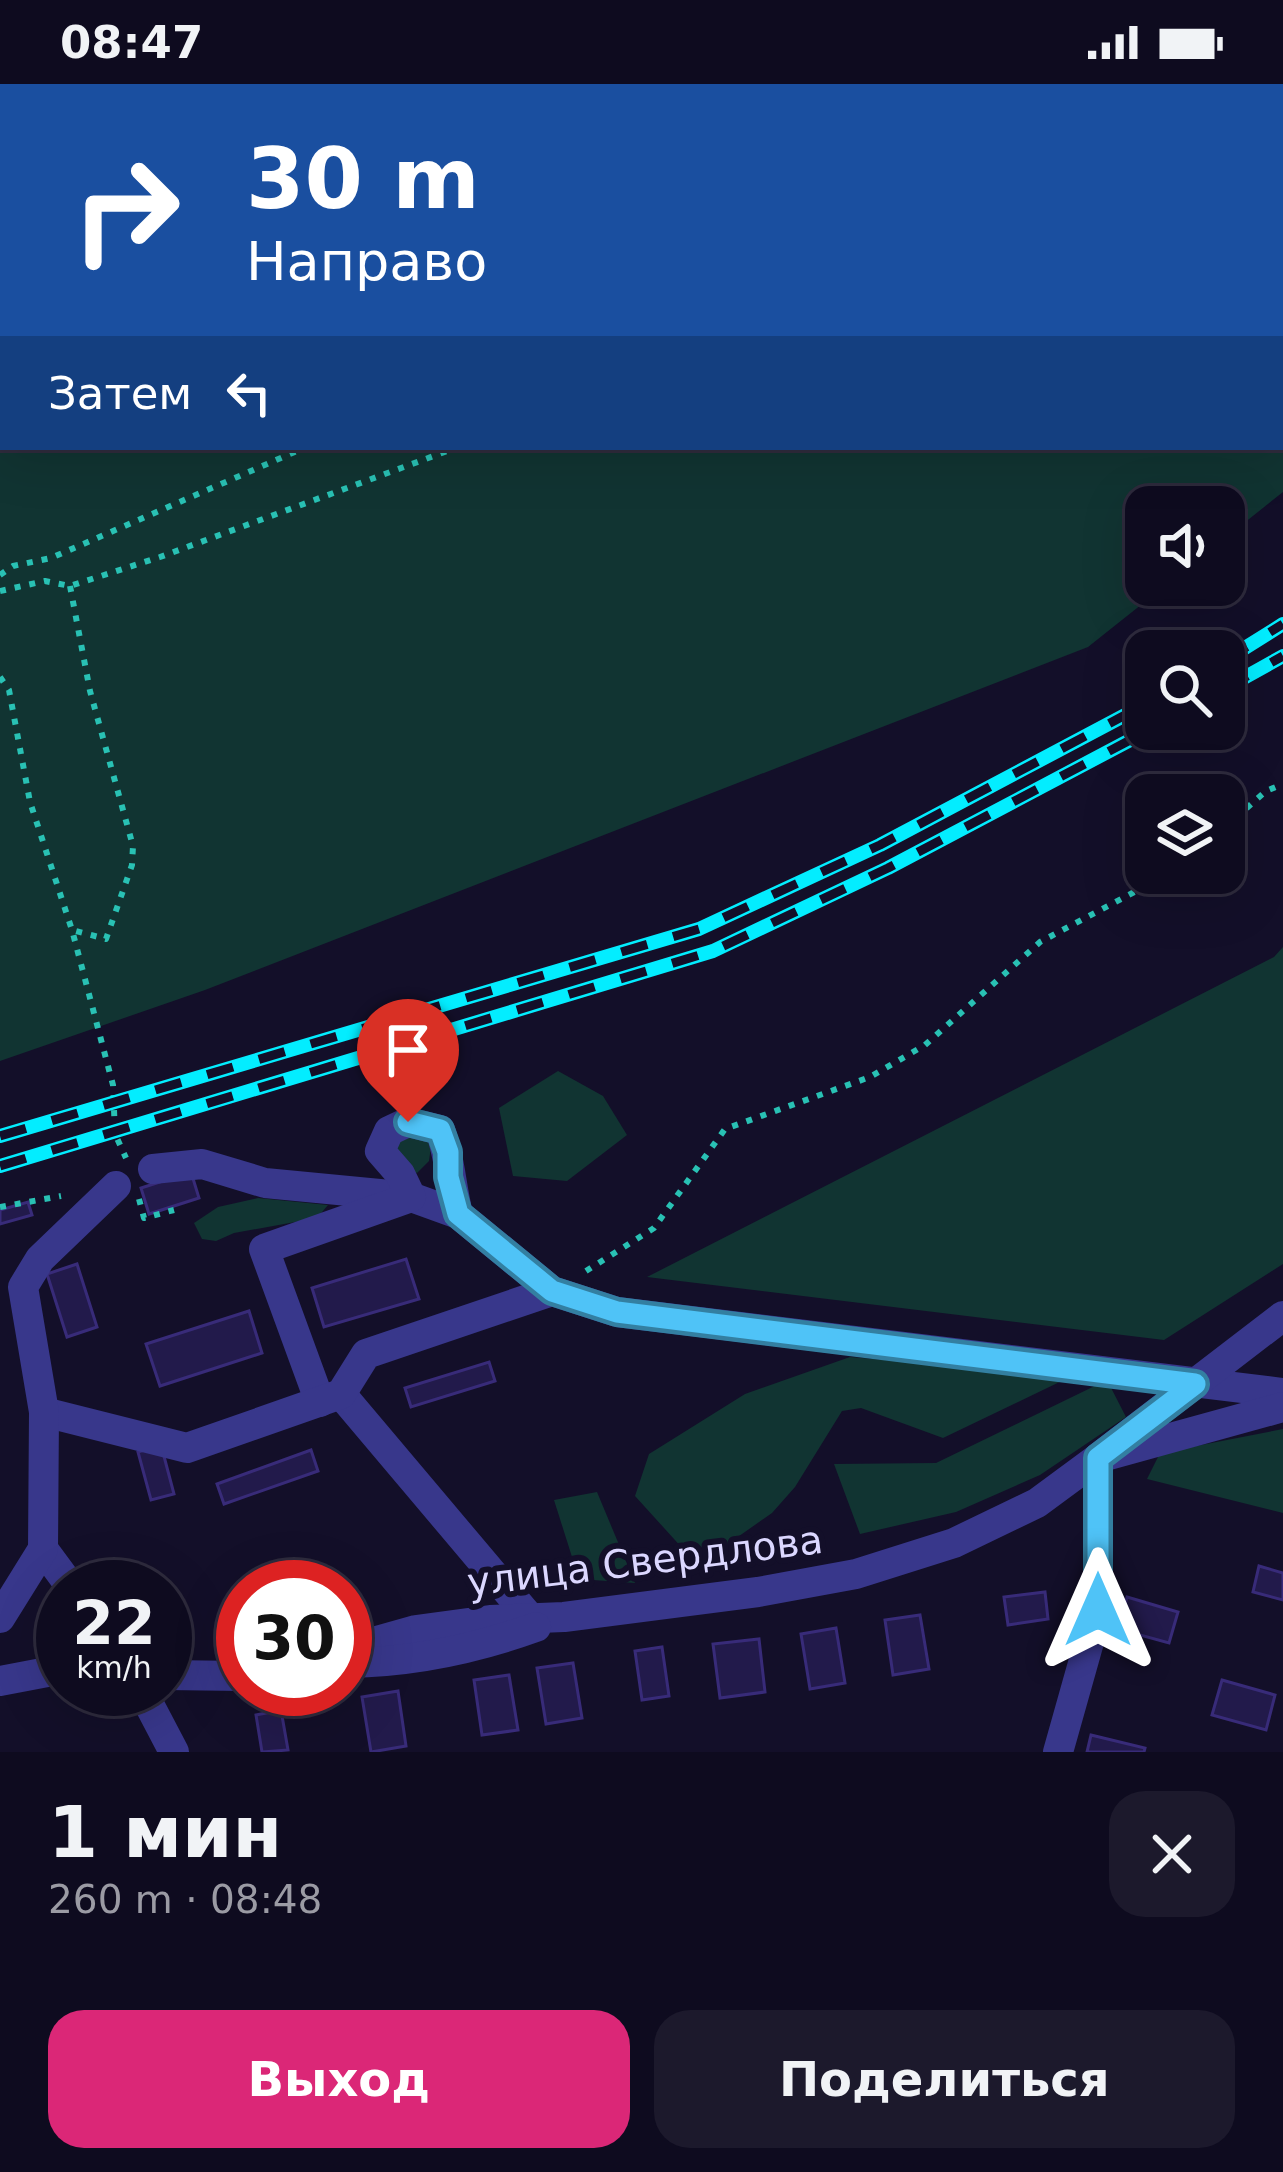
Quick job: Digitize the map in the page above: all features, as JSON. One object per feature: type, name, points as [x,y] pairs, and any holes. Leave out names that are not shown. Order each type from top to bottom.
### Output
[{"type":"street","points":[[411,1197],[380,1150],[389,1131],[408,1122],[440,1130],[458,1214]]},
{"type":"street","points":[[0,1618],[44,1549],[44,1412],[23,1287],[40,1259],[132,1171],[202,1164],[265,1183],[411,1197],[458,1214],[552,1291],[617,1312],[1283,1393]]},
{"type":"street","points":[[411,1197],[265,1249],[331,1398],[530,1618]]},
{"type":"street","points":[[44,1412],[187,1448],[331,1398],[366,1354],[552,1291]]},
{"type":"street","points":[[1058,1752],[1098,1610],[1098,1458],[1283,1316]]},
{"type":"street","name":"улица Свердлова","points":[[372,1642],[416,1630],[564,1617],[856,1574],[954,1543],[1037,1503],[1098,1458],[1283,1408]]},
{"type":"street","points":[[44,1549],[52,1560]]},
{"type":"street","points":[[372,1661],[428,1657],[487,1645],[564,1617]]},
{"type":"street","points":[[0,1681],[36,1675]]},
{"type":"street","points":[[155,1716],[174,1752]]},
{"type":"path","points":[[0,574],[13,566],[51,558],[299,450]]},
{"type":"path","points":[[0,591],[45,581],[70,586],[450,450]]},
{"type":"path","points":[[70,586],[90,692],[133,846],[132,866],[106,939],[72,930]]},
{"type":"path","points":[[0,676],[9,691],[30,802],[72,930],[113,1085],[115,1134],[132,1171]]},
{"type":"path","points":[[1245,810],[1266,791],[1283,784]]},
{"type":"path","points":[[552,1291],[654,1228],[725,1129],[870,1077],[926,1045],[1040,942],[1130,894]]},
{"type":"green space","points":[[0,450],[1283,450],[1283,492],[1245,522],[1245,486],[1125,486],[1125,606],[1140,606],[1088,647],[205,990],[0,1061]]},
{"type":"green space","points":[[1283,947],[1283,1264],[1164,1340],[647,1277],[1274,957]]},
{"type":"green space","points":[[558,1071],[603,1096],[627,1135],[567,1181],[513,1176],[499,1108]]},
{"type":"green space","points":[[402,1134],[432,1140],[429,1161],[417,1173],[409,1170],[394,1145]]},
{"type":"green space","points":[[258,1198],[328,1205],[317,1218],[234,1233],[216,1241],[202,1239],[194,1223],[218,1207]]},
{"type":"green space","points":[[850,1357],[1072,1376],[943,1438],[861,1408],[842,1411],[795,1487],[772,1513],[712,1555],[684,1550],[635,1496],[649,1454],[745,1394]]},
{"type":"green space","points":[[1107,1380],[1126,1417],[1040,1475],[956,1512],[860,1534],[834,1464],[936,1463]]},
{"type":"green space","points":[[1283,1429],[1283,1513],[1147,1479],[1160,1453]]},
{"type":"green space","points":[[597,1492],[635,1583],[579,1579],[554,1500]]},
{"type":"building","points":[[191,1172],[199,1198],[149,1214],[141,1188]]},
{"type":"building","points":[[28,1202],[32,1215],[0,1224],[0,1210]]},
{"type":"building","points":[[406,1259],[419,1299],[324,1327],[312,1288]]},
{"type":"building","points":[[77,1264],[97,1327],[67,1337],[47,1274]]},
{"type":"building","points":[[249,1311],[262,1353],[160,1386],[146,1344]]},
{"type":"building","points":[[489,1362],[495,1381],[411,1407],[405,1388]]},
{"type":"building","points":[[161,1445],[174,1494],[151,1500],[138,1452]]},
{"type":"building","points":[[311,1450],[318,1471],[224,1504],[217,1484]]},
{"type":"building","points":[[1259,1566],[1283,1573],[1283,1600],[1253,1592]]},
{"type":"building","points":[[1045,1592],[1048,1619],[1008,1625],[1004,1597]]},
{"type":"building","points":[[1127,1597],[1178,1612],[1169,1643],[1118,1629]]},
{"type":"building","points":[[920,1615],[929,1669],[893,1675],[885,1620]]},
{"type":"building","points":[[836,1628],[845,1683],[810,1689],[801,1634]]},
{"type":"building","points":[[759,1639],[765,1692],[720,1698],[713,1644]]},
{"type":"building","points":[[662,1647],[669,1696],[642,1700],[635,1651]]},
{"type":"building","points":[[573,1663],[582,1718],[546,1724],[537,1668]]},
{"type":"building","points":[[509,1675],[518,1730],[482,1735],[474,1680]]},
{"type":"building","points":[[1222,1680],[1275,1695],[1266,1730],[1212,1715]]},
{"type":"building","points":[[398,1691],[406,1746],[371,1752],[365,1716],[372,1716],[372,1695]]},
{"type":"building","points":[[256,1716],[282,1716],[288,1750],[262,1752]]},
{"type":"building","points":[[1091,1735],[1145,1748],[1144,1752],[1087,1752]]},
{"type":"railway","points":[[1245,648],[1283,624]]},
{"type":"railway","points":[[1245,677],[1283,656]]},
{"type":"railway","points":[[0,1136],[699,929],[880,845],[1125,715]]},
{"type":"railway","points":[[0,1166],[713,951],[888,868],[1125,743]]},
{"type":"route","points":[[408,1122],[440,1130],[458,1214],[552,1291],[617,1312],[1195,1384],[1098,1458],[1098,1610]]}]
